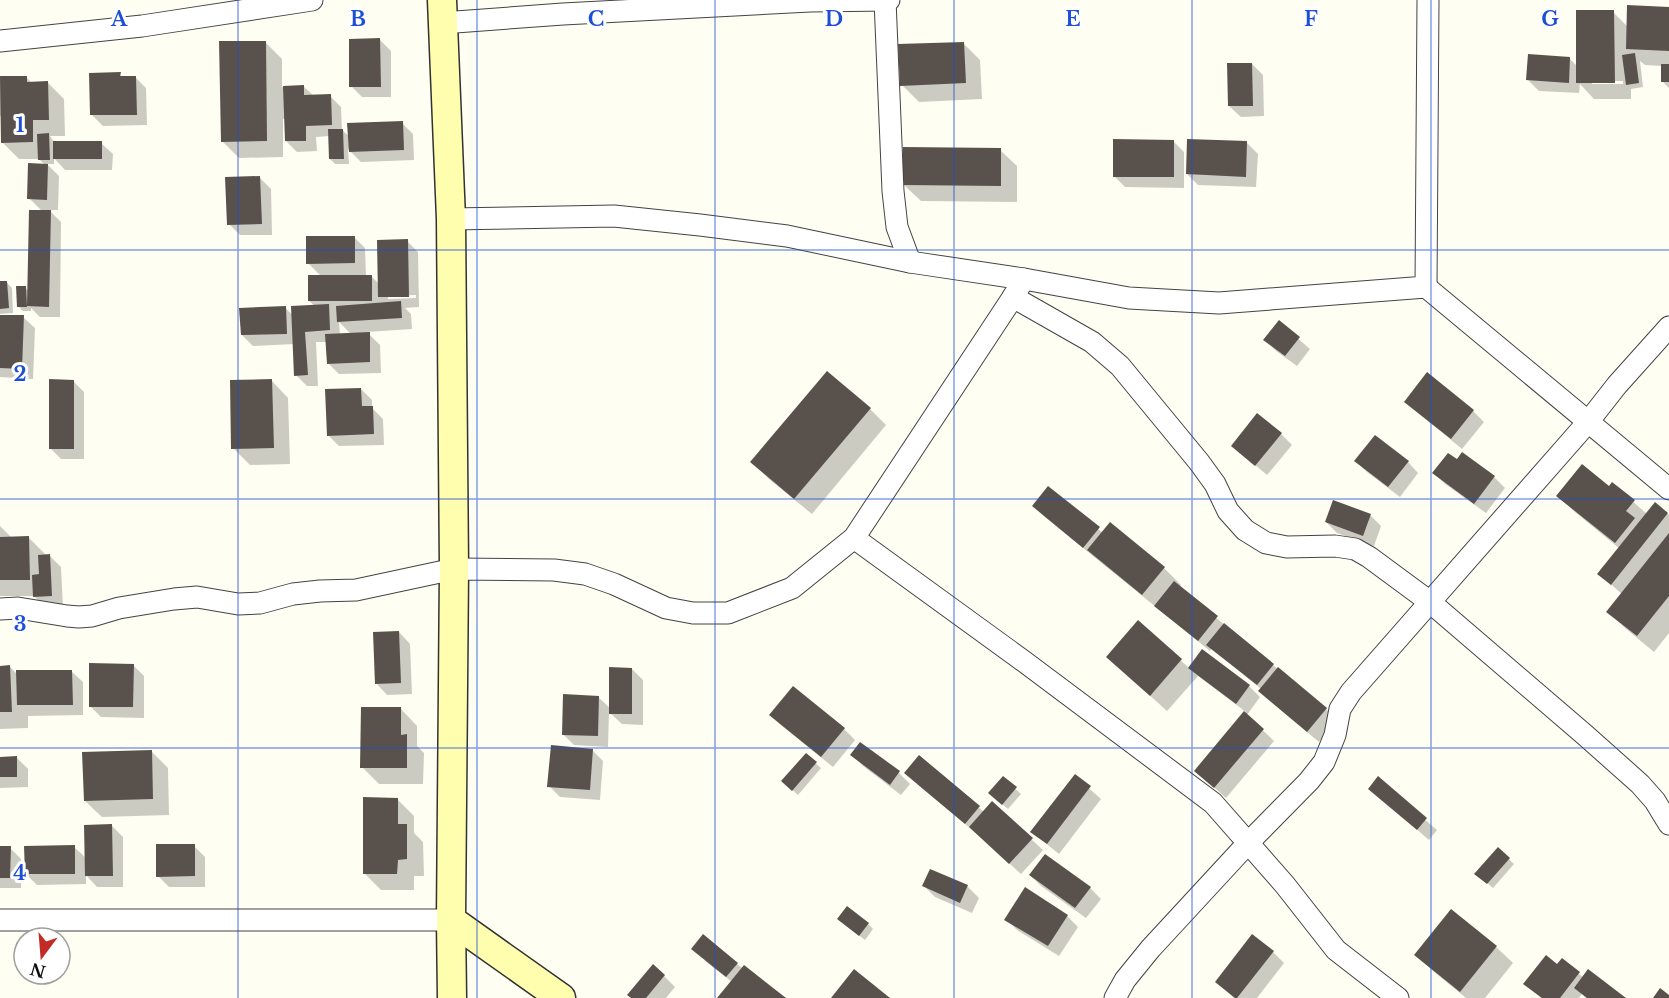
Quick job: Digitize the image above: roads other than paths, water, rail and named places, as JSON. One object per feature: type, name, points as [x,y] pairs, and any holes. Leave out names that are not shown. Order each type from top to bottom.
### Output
[{"type":"street","points":[[0,41],[142,26],[312,0]]},
{"type":"street","points":[[452,998],[454,570],[451,219],[442,12],[563,14],[763,3],[886,0],[893,191],[897,226],[910,262]]},
{"type":"street","points":[[1426,287],[1428,0]]},
{"type":"street","points":[[451,219],[614,216],[787,236],[910,262],[1129,298],[1219,303],[1426,287],[1669,489]]},
{"type":"street","points":[[0,609],[18,608],[79,617],[130,606],[197,597],[238,604],[260,603],[293,594],[356,590],[454,570],[554,570],[585,574],[614,584],[666,608],[693,613],[728,613],[792,588],[854,538],[1024,279]]},
{"type":"street","points":[[1013,297],[1092,342],[1120,366],[1199,462],[1215,484],[1228,511],[1245,530],[1266,543],[1287,547],[1335,546],[1355,549],[1369,557],[1430,602],[1640,784],[1655,801],[1669,824]]},
{"type":"street","points":[[1115,998],[1125,980],[1151,948],[1309,781],[1324,762],[1335,735],[1340,709],[1352,692],[1669,327]]},
{"type":"street","points":[[854,538],[1213,803],[1285,885],[1336,950],[1398,998]]},
{"type":"street","points":[[0,921],[451,920],[561,998]]}]
